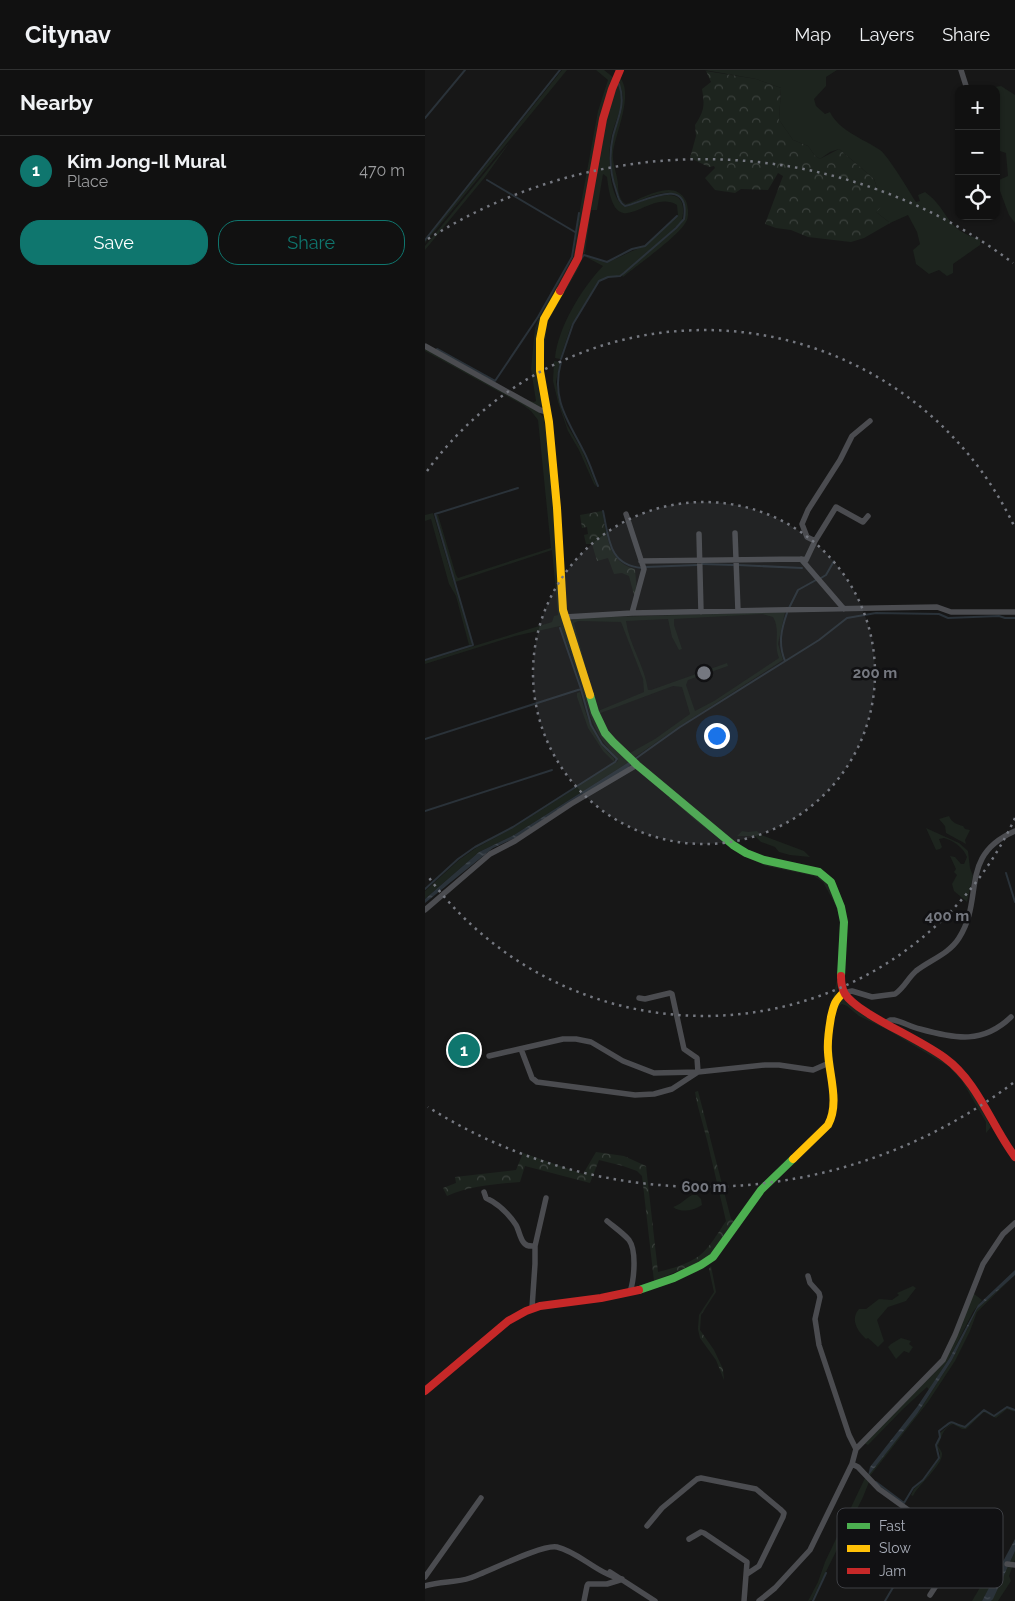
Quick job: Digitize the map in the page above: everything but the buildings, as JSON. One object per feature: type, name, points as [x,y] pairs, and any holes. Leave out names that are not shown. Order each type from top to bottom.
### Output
[{"type":"street","points":[[621,70],[612,89],[603,119],[577,258],[544,319],[541,331],[540,371],[547,412],[557,508],[563,610],[599,722],[613,742],[637,765],[727,841],[739,849],[773,863],[819,872],[831,882],[844,921],[841,985],[843,993],[851,1001],[944,1057],[956,1067],[967,1081],[994,1127],[1015,1157]]},
{"type":"street","points":[[961,70],[966,85]]},
{"type":"street","points":[[425,346],[540,410],[547,412]]},
{"type":"street","points":[[815,541],[807,537],[802,524],[808,510],[840,460],[852,436],[870,421]]},
{"type":"street","points":[[641,561],[806,560],[815,541],[836,507],[863,522],[868,516]]},
{"type":"street","points":[[626,514],[644,569],[632,613]]},
{"type":"street","points":[[699,534],[701,612]]},
{"type":"street","points":[[735,534],[738,611]]},
{"type":"street","points":[[801,559],[843,609]]},
{"type":"street","points":[[565,617],[632,613],[937,607],[951,612],[1015,612]]},
{"type":"street","points":[[425,910],[489,854],[515,841],[571,804],[637,765]]},
{"type":"street","points":[[425,1391],[508,1321],[523,1311],[630,1292],[682,1275],[704,1264],[719,1250],[753,1199],[828,1125],[832,1118],[834,1102],[827,1041],[831,1012],[835,1001],[843,993],[852,991],[872,997],[895,994],[915,972],[953,945],[966,922],[975,876],[981,858],[997,840],[1015,831]]},
{"type":"street","points":[[639,998],[645,999],[672,994],[684,1049],[697,1058],[697,1072]]},
{"type":"street","points":[[885,1023],[890,1020],[900,1021],[922,1030],[974,1038],[1000,1028],[1011,1017]]},
{"type":"street","points":[[489,1056],[563,1039],[577,1039],[591,1042],[628,1064],[654,1073],[697,1072],[765,1065],[813,1070],[829,1063]]},
{"type":"street","points":[[521,1049],[532,1078],[537,1082],[635,1095],[654,1094],[672,1089],[697,1072]]},
{"type":"street","points":[[484,1192],[486,1198],[506,1212],[516,1225],[523,1243],[527,1246],[535,1246]]},
{"type":"street","points":[[532,1308],[535,1246],[546,1198]]},
{"type":"street","points":[[607,1221],[629,1240],[633,1255],[633,1283],[630,1292]]},
{"type":"street","points":[[759,1601],[775,1588],[810,1550],[852,1464],[856,1449],[943,1360],[983,1264],[1003,1234],[1015,1223]]},
{"type":"street","points":[[808,1276],[820,1297],[815,1319],[818,1328],[819,1345],[849,1435],[856,1449]]},
{"type":"street","points":[[852,1464],[858,1467],[879,1489],[905,1508]]},
{"type":"street","points":[[647,1526],[662,1508],[697,1480],[708,1479],[756,1489],[780,1508],[783,1517],[759,1566],[747,1574]]},
{"type":"street","points":[[425,1577],[481,1498]]},
{"type":"street","points":[[689,1538],[701,1532],[704,1533],[747,1562],[745,1601]]},
{"type":"street","points":[[425,1586],[434,1583],[468,1579],[538,1550],[553,1547],[565,1550],[609,1577],[622,1579]]},
{"type":"street","points":[[1007,1564],[1015,1566]]},
{"type":"street","points":[[610,1572],[655,1601]]},
{"type":"street","points":[[585,1601],[589,1584],[607,1584],[622,1579]]},
{"type":"street","points":[[930,1595],[935,1588]]},
{"type":"green space","points":[[562,70],[567,70],[425,243],[425,241]]},
{"type":"green space","points":[[596,70],[604,70],[614,78],[576,255],[544,316],[537,366],[539,392],[543,405],[541,408],[524,399],[536,401],[531,369],[535,328],[541,312],[573,258],[598,111],[608,80]]},
{"type":"green space","points":[[704,70],[837,70],[826,77],[826,86],[814,99],[816,106],[825,114],[830,112],[839,124],[852,134],[880,150],[916,202],[920,201],[918,195],[925,192],[939,206],[953,225],[968,235],[980,239],[980,245],[953,264],[953,273],[947,276],[939,270],[929,274],[916,264],[913,250],[920,244],[917,232],[908,215],[890,223],[876,212],[877,188],[874,179],[839,149],[830,152],[820,159],[815,156],[808,146],[793,140],[779,120],[781,88],[756,79]]},
{"type":"green space","points":[[706,71],[756,79],[781,88],[779,120],[793,140],[808,146],[815,156],[820,159],[839,149],[874,179],[877,188],[884,195],[882,206],[876,212],[890,223],[864,238],[851,242],[808,237],[791,230],[765,224],[783,176],[778,173],[768,190],[741,189],[735,193],[715,190],[705,178],[715,168],[714,166],[709,167],[690,158],[696,136],[695,125],[703,108],[702,89],[711,82]]},
{"type":"green space","points":[[619,77],[623,84],[625,103],[614,145],[613,157],[620,198],[616,188],[611,156],[613,139],[623,99],[620,86],[621,105],[610,146],[611,176],[616,196],[620,203],[626,207],[654,197],[673,195],[680,199],[683,207],[682,220],[662,240],[620,275],[598,282],[571,326],[560,359],[555,358],[561,334],[572,309],[587,285],[603,266],[584,256],[607,263],[645,246],[678,216],[677,205],[666,202],[655,203],[634,212],[625,213],[617,210],[611,198],[607,177],[603,174],[597,210],[591,210],[585,253],[547,323],[544,357],[541,356],[543,328],[571,275],[607,111]]},
{"type":"green space","points":[[1000,86],[1015,95],[1015,223],[1009,215],[1000,191],[1000,180],[1008,176],[1006,153],[1000,151]]},
{"type":"green space","points":[[510,142],[485,177],[425,250],[425,246]]},
{"type":"green space","points":[[674,191],[681,194],[686,201],[688,210],[687,220],[676,234],[623,277],[622,275],[681,224],[684,217],[684,205],[680,197],[666,193],[657,194],[626,205],[620,198],[626,204],[658,192]]},
{"type":"green space","points":[[425,348],[538,411],[544,418],[552,481],[561,610],[592,709],[629,762],[514,835],[479,852],[425,899],[425,891],[459,860],[618,761],[594,726],[575,665],[560,626],[515,636],[425,664],[425,661],[552,622],[554,616],[558,615],[552,550],[455,582],[436,515],[438,515],[458,578],[551,548],[538,420],[523,405],[425,351]]},
{"type":"green space","points":[[554,361],[560,362],[556,382],[567,425],[582,450],[597,487],[568,431],[558,402],[553,381]]},
{"type":"green space","points":[[602,511],[607,538],[614,554],[626,565],[635,569],[637,594],[634,595],[629,576],[622,573],[614,574],[608,558],[597,561],[592,544],[586,544],[584,535],[588,534],[587,527],[582,528],[580,515]]},
{"type":"green space","points":[[433,513],[472,644],[469,645],[456,596],[449,584],[431,519],[425,521],[425,515]]},
{"type":"green space","points":[[785,612],[778,644],[783,660],[632,759],[628,754],[655,739],[690,714],[682,687],[673,686],[598,714],[598,711],[644,692],[643,679],[621,622],[578,621],[574,623],[589,684],[569,621],[580,618]],"holes":[[[762,614],[773,617],[776,627],[777,653],[779,658],[714,701],[695,711],[686,685],[688,680],[728,666],[727,663],[648,690],[644,672],[630,639],[626,621],[668,619],[672,637],[679,650],[682,649],[674,625],[674,619]]]},
{"type":"green space","points":[[580,692],[592,728],[601,744],[614,758],[614,762],[603,751],[588,728],[577,697],[577,693]]},
{"type":"green space","points":[[670,797],[730,846],[814,873],[828,882],[841,917],[839,981],[835,999],[833,998],[837,980],[840,919],[836,906],[823,882],[814,876],[766,866],[740,854],[696,821],[669,799]]},
{"type":"green space","points":[[949,816],[955,823],[970,830],[965,840],[966,844],[946,833],[945,826],[939,819]]},
{"type":"green space","points":[[926,828],[959,843],[968,851],[973,876],[967,902],[954,891],[952,884],[957,875],[954,872],[956,869],[950,856],[955,857],[961,864],[964,864],[967,857],[965,853],[958,845],[944,838],[939,839],[942,847],[936,850]]},
{"type":"green space","points":[[742,831],[757,831],[761,835],[804,851],[810,857],[779,852],[775,847],[761,842],[755,836],[737,836]]},
{"type":"green space","points":[[842,998],[950,1064],[967,1083],[991,1127],[986,1133],[986,1122],[962,1081],[948,1066],[888,1030],[859,1016],[842,1004],[833,1019],[832,1030],[836,1086],[835,1105],[829,1035],[836,1003]]},
{"type":"green space","points":[[698,1091],[731,1219],[734,1221],[714,1250],[704,1260],[654,1281],[642,1176],[637,1171],[599,1160],[590,1183],[525,1166],[520,1182],[473,1188],[447,1196],[443,1188],[456,1183],[455,1177],[516,1170],[523,1153],[583,1174],[596,1152],[624,1156],[646,1166],[658,1272],[679,1266],[699,1256],[714,1240],[726,1221],[697,1103],[695,1092]]},
{"type":"green space","points":[[692,1195],[697,1195],[701,1199],[702,1205],[695,1209],[687,1210],[673,1207],[678,1205]]},
{"type":"green space","points":[[711,1266],[716,1292],[701,1315],[700,1330],[714,1350],[723,1369],[724,1380],[716,1360],[700,1338],[698,1329],[699,1315],[714,1292],[709,1269]]},
{"type":"green space","points":[[1015,1275],[977,1312],[955,1361],[928,1402],[870,1476],[868,1475],[917,1414],[952,1360],[977,1309]]},
{"type":"green space","points":[[913,1286],[916,1288],[906,1301],[888,1307],[877,1320],[884,1341],[878,1347],[868,1338],[866,1339],[855,1321],[856,1313],[859,1309],[866,1309],[879,1299],[892,1300],[899,1295],[897,1293]]},
{"type":"green space","points":[[973,1293],[982,1300],[973,1312],[949,1359],[929,1390],[927,1387],[868,1445],[864,1443],[935,1372]]},
{"type":"green space","points":[[901,1338],[911,1341],[909,1344],[913,1347],[909,1353],[904,1351],[896,1359],[888,1347]]},
{"type":"green space","points":[[1007,1408],[1011,1408],[1015,1412],[1007,1409],[996,1418],[984,1412],[966,1429],[953,1424],[947,1428],[938,1446],[942,1453],[942,1458],[913,1496],[911,1495],[940,1458],[937,1447],[940,1433],[953,1422],[965,1428],[983,1411],[995,1416]]},
{"type":"green space","points":[[865,1478],[869,1482],[863,1497],[858,1508],[851,1508]]},
{"type":"green space","points":[[837,1537],[837,1550],[812,1600],[808,1601],[818,1582]]},
{"type":"green space","points":[[1015,1551],[1015,1560],[1009,1576],[1011,1581],[998,1601],[991,1601],[997,1588],[1003,1588],[1003,1576]]},
{"type":"green space","points":[[980,1588],[989,1588],[982,1601],[972,1601]]},
{"type":"water","points":[[629,762],[631,764],[628,768],[515,838],[493,848],[425,903],[425,899],[479,852],[514,835]]},
{"type":"water","points":[[1015,1270],[1015,1275],[977,1309],[952,1360],[917,1414],[868,1476],[870,1467],[917,1407],[949,1359],[978,1305]]},
{"type":"water","points":[[1015,1539],[1015,1551],[1003,1577],[1003,1562]]},
{"type":"water","points":[[989,1588],[998,1588],[991,1601],[982,1601]]},
{"type":"waterway","points":[[425,118],[465,70]]},
{"type":"waterway","points":[[425,240],[560,70]]},
{"type":"waterway","points":[[561,359],[573,324],[599,281],[608,277],[620,276],[684,219],[684,205],[680,197],[673,194],[663,194],[625,206],[619,199],[611,170],[613,136],[622,98],[619,84]]},
{"type":"waterway","points":[[487,180],[575,232]]},
{"type":"waterway","points":[[437,349],[495,381],[538,317],[572,257],[579,213]]},
{"type":"waterway","points":[[581,259],[584,255],[607,262],[632,249],[645,246],[677,216]]},
{"type":"waterway","points":[[561,362],[558,387],[562,408],[598,486]]},
{"type":"waterway","points":[[425,660],[473,645],[435,514],[518,488]]},
{"type":"waterway","points":[[603,511],[609,540],[616,556],[622,562],[642,568]]},
{"type":"waterway","points":[[821,578],[826,575],[834,561]]},
{"type":"waterway","points":[[702,564],[733,565]]},
{"type":"waterway","points":[[646,567],[697,565]]},
{"type":"waterway","points":[[738,565],[802,568]]},
{"type":"waterway","points":[[789,608],[798,590],[816,580]]},
{"type":"waterway","points":[[785,661],[781,637],[787,613]]},
{"type":"waterway","points":[[635,759],[680,727],[819,640],[847,618],[876,613],[939,614],[948,618],[999,616],[1015,618]]},
{"type":"waterway","points":[[425,889],[458,859],[475,847],[513,827],[617,759],[602,744],[591,725],[560,628]]},
{"type":"waterway","points":[[425,739],[581,689]]},
{"type":"waterway","points":[[425,811],[552,770]]},
{"type":"waterway","points":[[1006,873],[1015,902]]},
{"type":"waterway","points":[[876,1482],[904,1503],[913,1488],[923,1480],[939,1458],[936,1445],[940,1437],[939,1431],[952,1422],[965,1427],[984,1410],[994,1416],[1007,1407],[1015,1410]]},
{"type":"waterway","points":[[813,1601],[826,1573]]},
{"type":"waterway","points":[[885,1601],[893,1588]]},
{"type":"traffic: fast","points":[[590,695],[595,712],[605,733],[613,742],[637,765],[733,845],[746,853],[764,860],[819,872],[831,882],[841,907],[844,922],[841,976]]},
{"type":"traffic: fast","points":[[639,1290],[674,1278],[713,1257],[761,1190],[793,1159]]},
{"type":"traffic: slow","points":[[560,291],[544,319],[540,339],[540,371],[549,422],[557,508],[563,610],[590,695]]},
{"type":"traffic: slow","points":[[793,1159],[828,1125],[831,1116],[834,1098],[828,1052],[828,1035],[834,1007],[843,993]]},
{"type":"traffic: jam","points":[[560,291],[578,258],[603,119],[620,70]]},
{"type":"traffic: jam","points":[[841,976],[844,992],[856,1005],[878,1020],[936,1052],[956,1068],[975,1091],[1015,1157]]},
{"type":"traffic: jam","points":[[425,1391],[508,1321],[526,1311],[540,1306],[601,1298],[639,1290]]},
{"type":"place","name":"Kim Jong-Il Mural","points":[[464,1050]]}]
